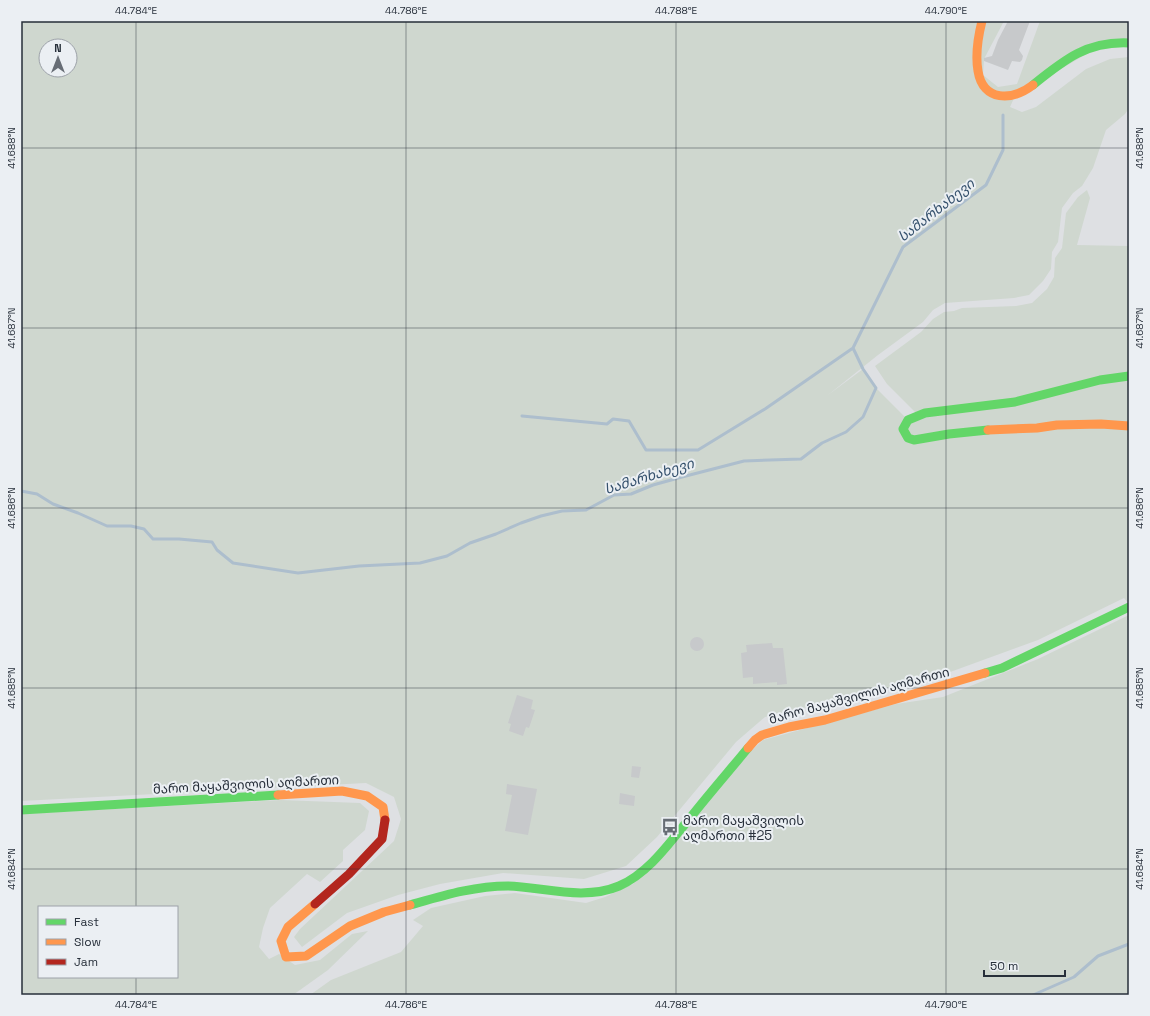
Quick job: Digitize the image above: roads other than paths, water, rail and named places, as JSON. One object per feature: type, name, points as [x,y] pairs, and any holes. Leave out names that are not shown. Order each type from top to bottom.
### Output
[{"type":"main road","points":[[982,21],[976,57],[979,77],[987,90],[1000,97],[1021,94],[1060,62],[1078,52],[1105,43],[1129,43]]},
{"type":"main road","points":[[1129,376],[1100,380],[1015,402],[925,413],[908,420],[903,429],[908,438],[914,440],[949,434],[988,430],[1037,428],[1057,425],[1101,424],[1129,426]]},
{"type":"main road","name":"მარო მაყაშვილის აღმართი","points":[[21,810],[342,791],[367,796],[383,807],[385,823],[382,839],[349,874],[288,927],[281,941],[286,957],[306,956],[350,926],[384,912],[458,892],[485,887],[508,886],[573,892],[595,892],[619,886],[638,876],[661,853],[730,769],[755,740],[762,735],[789,727],[825,720],[1002,668],[1129,606]]},
{"type":"waterway","name":"სამარხახევი","points":[[21,491],[37,494],[53,504],[107,526],[131,526],[144,529],[153,539],[179,539],[212,542],[217,550],[233,563],[298,573],[359,566],[420,563],[447,556],[470,543],[541,516],[562,511],[586,510],[614,495],[631,494],[653,485],[744,461],[801,459],[822,443],[846,432],[863,417],[876,388],[863,369],[853,348],[903,247],[986,185],[1003,150],[1003,115]]},
{"type":"waterway","points":[[522,416],[607,424],[613,419],[629,421],[646,450],[698,450],[765,409],[853,348]]},
{"type":"waterway","points":[[1033,995],[1074,977],[1098,956],[1129,944]]},
{"type":"place","name":"მარო მაყაშვილის აღმართი #25","points":[[670,827]]}]
